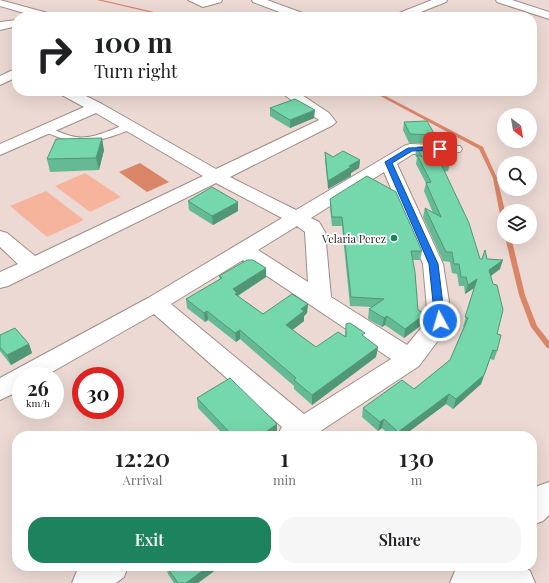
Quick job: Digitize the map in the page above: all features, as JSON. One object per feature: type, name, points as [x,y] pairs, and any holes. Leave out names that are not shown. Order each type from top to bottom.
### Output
[{"type":"street","points":[[193,0],[203,4],[217,0]]},
{"type":"street","points":[[257,0],[290,12]]},
{"type":"street","points":[[411,12],[442,0]]},
{"type":"street","points":[[501,0],[549,16]]},
{"type":"street","points":[[0,3],[29,12]]},
{"type":"street","points":[[0,26],[12,24]]},
{"type":"street","points":[[76,96],[131,126],[217,177],[312,226],[315,232],[320,300]]},
{"type":"street","points":[[0,281],[328,122],[324,116],[294,96]]},
{"type":"street","points":[[0,150],[97,107]]},
{"type":"street","points":[[40,367],[156,303],[410,149],[454,149]]},
{"type":"street","points":[[298,431],[410,359],[440,321],[433,264],[388,162]]},
{"type":"street","points":[[0,237],[33,266]]},
{"type":"street","points":[[244,251],[410,359]]},
{"type":"street","points":[[156,303],[295,431]]},
{"type":"street","points":[[0,390],[12,383]]},
{"type":"street","points":[[537,507],[549,496]]},
{"type":"street","points":[[89,583],[105,571]]},
{"type":"street","points":[[467,583],[478,571]]},
{"type":"street","points":[[502,571],[518,583]]},
{"type":"lane","points":[[45,129],[70,139],[82,141],[95,139],[131,126]]},
{"type":"shaded area","points":[[140,163],[169,182],[147,192],[119,172]]},
{"type":"shaded area","points":[[85,173],[121,197],[90,212],[55,186]]},
{"type":"shaded area","points":[[46,191],[84,220],[47,237],[10,206]]},
{"type":"building","points":[[295,99],[315,110],[290,120],[270,108]]},
{"type":"building","points":[[427,121],[435,135],[410,134],[404,122]]},
{"type":"building","points":[[102,138],[96,158],[47,159],[56,139]]},
{"type":"building","points":[[441,146],[450,163],[436,163],[442,166],[469,223],[480,259],[482,259],[485,250],[487,259],[503,260],[489,270],[493,284],[497,285],[503,310],[497,334],[501,335],[497,351],[493,350],[484,375],[456,399],[449,394],[399,431],[397,431],[384,419],[380,422],[363,408],[402,380],[414,389],[450,360],[468,318],[465,317],[477,279],[468,285],[466,277],[461,277],[459,264],[454,264],[452,252],[446,252],[425,208],[441,217],[426,183],[431,182],[417,155],[422,157],[417,147]]},
{"type":"building","points":[[343,151],[360,160],[328,181],[325,152],[333,157]]},
{"type":"building","points":[[367,176],[396,192],[422,251],[411,251],[415,272],[418,310],[425,314],[405,329],[387,316],[384,318],[369,309],[384,299],[351,297],[342,217],[332,217],[330,199]]},
{"type":"building","points":[[212,187],[238,202],[212,216],[188,201]]},
{"type":"building","points":[[247,260],[253,260],[266,268],[233,289],[237,293],[235,294],[263,314],[292,294],[308,304],[301,309],[304,311],[286,325],[316,347],[338,332],[346,337],[346,324],[350,323],[365,333],[362,335],[378,347],[312,395],[294,380],[296,378],[240,330],[235,333],[207,311],[204,313],[186,299],[222,278],[219,276]]},
{"type":"building","points":[[15,328],[29,344],[7,355],[0,347],[0,335]]},
{"type":"building","points":[[230,378],[277,424],[267,431],[228,431],[197,398]]},
{"type":"building","points":[[170,571],[202,571],[186,583],[178,583]]},
{"type":"waterway","points":[[98,0],[152,12]]},
{"type":"waterway","points":[[382,96],[481,148],[495,178],[501,204]]},
{"type":"waterway","points":[[510,244],[522,295],[534,327],[549,346]]},
{"type":"place","name":"Velaria Perez","points":[[394,238]]},
{"type":"route","points":[[440,149],[410,149],[388,162],[433,264],[440,321]]}]
